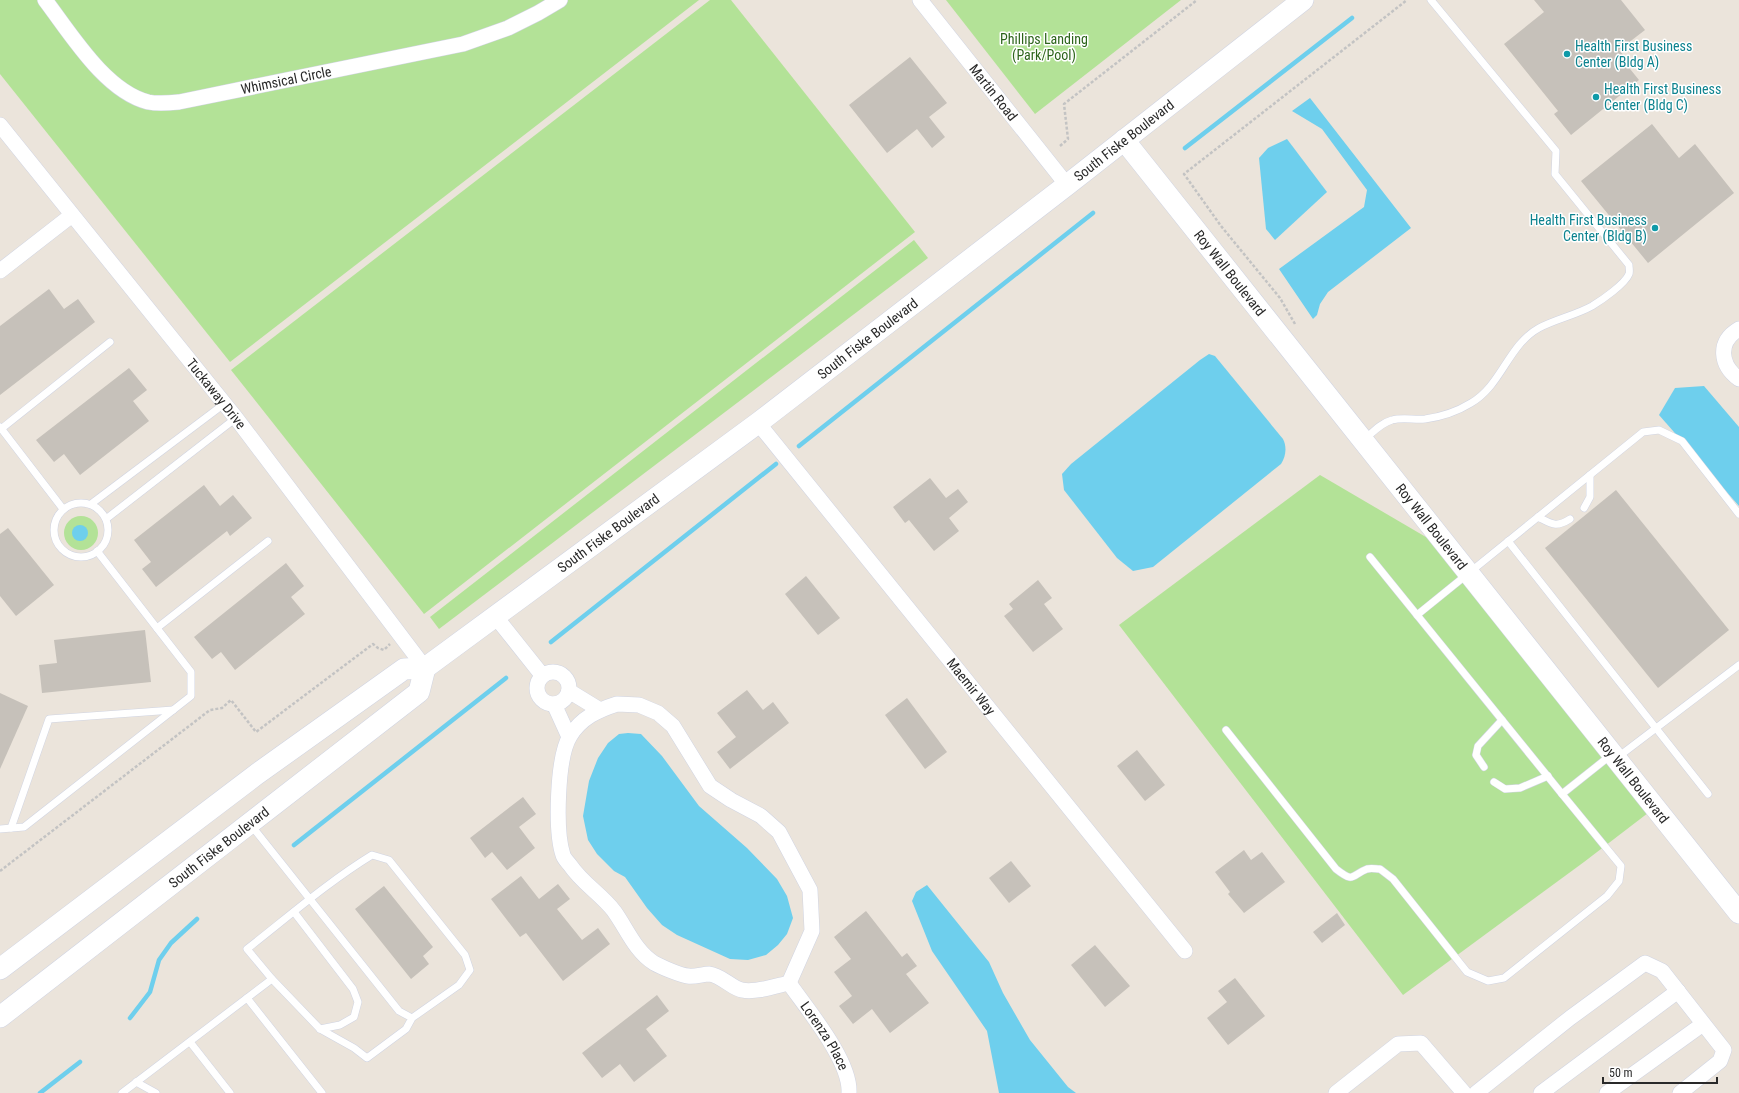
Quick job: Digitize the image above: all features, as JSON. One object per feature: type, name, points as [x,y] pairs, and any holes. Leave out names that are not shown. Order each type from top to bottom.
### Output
[{"type":"main road","name":"South Fiske Boulevard","points":[[0,1017],[418,692],[425,668],[758,423],[1067,185],[1302,0]]},
{"type":"main road","name":"Roy Wall Boulevard","points":[[1124,140],[1739,913]]},
{"type":"main road","points":[[0,969],[257,774],[404,669],[425,668]]},
{"type":"street","name":"Whimsical Circle","points":[[45,0],[107,78],[121,90],[138,98],[150,102],[164,103],[179,102],[273,84],[464,44],[508,28],[560,0]]},
{"type":"street","name":"Martin Road","points":[[920,0],[1067,185]]},
{"type":"street","name":"Tuckaway Drive","points":[[0,125],[236,418],[425,668]]},
{"type":"street","points":[[0,271],[72,215]]},
{"type":"street","points":[[1739,329],[1728,338],[1724,352],[1724,360],[1727,367],[1739,379]]},
{"type":"street","name":"Maemir Way","points":[[758,423],[1185,951]]},
{"type":"street","points":[[495,616],[542,675]]},
{"type":"street","points":[[552,671],[561,674],[568,681],[569,691],[564,700],[554,704],[544,701],[538,693],[537,684],[542,675],[552,671]]},
{"type":"street","points":[[569,691],[600,710]]},
{"type":"street","points":[[554,704],[570,736]]},
{"type":"street","points":[[617,704],[639,705],[658,713],[673,726],[710,786],[731,800],[761,816],[779,832],[810,890],[812,931],[789,983],[763,989],[741,990],[710,974],[689,976],[655,964],[637,948],[624,924],[609,904],[578,877],[563,856],[559,827],[558,791],[570,736],[585,719],[600,710],[617,704]]},
{"type":"street","points":[[1476,1093],[1570,1018],[1645,963],[1662,971],[1724,1050],[1720,1061],[1680,1093]]},
{"type":"street","name":"Lorenza Place","points":[[789,983],[836,1050],[844,1068],[850,1088],[849,1093]]},
{"type":"street","points":[[1541,1093],[1678,991]]},
{"type":"street","points":[[1607,1093],[1703,1024]]},
{"type":"street","points":[[1336,1093],[1398,1044],[1421,1043],[1464,1093]]},
{"type":"lane","points":[[1363,441],[1382,424],[1393,419],[1426,419],[1456,410],[1471,403],[1484,393],[1500,376],[1523,340],[1534,331],[1553,320],[1592,306],[1624,281],[1629,273],[1629,265],[1555,174],[1556,151],[1432,0]]},
{"type":"lane","points":[[63,509],[1,428],[110,342]]},
{"type":"lane","points":[[91,504],[224,404]]},
{"type":"lane","points":[[106,519],[236,418]]},
{"type":"lane","points":[[1417,615],[1643,432],[1659,430],[1682,441],[1739,514]]},
{"type":"lane","points":[[1584,508],[1590,497],[1590,475]]},
{"type":"lane","points":[[72,504],[91,504],[101,511],[106,519],[108,527],[107,536],[104,545],[97,551],[85,556],[76,556],[63,550],[57,542],[54,533],[54,525],[63,509],[72,504]]},
{"type":"lane","points":[[1538,517],[1553,524],[1562,524],[1570,519]]},
{"type":"lane","points":[[157,628],[268,541]]},
{"type":"lane","points":[[1508,541],[1708,794]]},
{"type":"lane","points":[[0,829],[24,827],[191,696],[191,672],[97,551]]},
{"type":"lane","points":[[1226,730],[1336,869],[1346,876],[1355,877],[1368,869],[1380,869],[1393,879],[1467,972],[1488,981],[1504,978],[1607,896],[1619,881],[1621,866],[1370,557]]},
{"type":"lane","points":[[1562,794],[1614,756],[1656,728],[1739,665]]},
{"type":"lane","points":[[11,828],[49,719],[173,710]]},
{"type":"lane","points":[[1484,767],[1476,754],[1478,746],[1502,720]]},
{"type":"lane","points":[[1494,782],[1505,789],[1520,788],[1548,776]]},
{"type":"lane","points":[[250,823],[399,1011],[412,1018]]},
{"type":"lane","points":[[372,855],[389,860],[465,955],[470,970],[459,985],[412,1018],[406,1029],[367,1058],[354,1048],[320,1029],[272,979],[247,949],[310,899],[353,867],[372,855]]},
{"type":"lane","points":[[294,912],[353,989],[358,1002],[354,1017],[340,1026],[320,1029]]},
{"type":"lane","points":[[122,1093],[272,979]]},
{"type":"lane","points":[[247,998],[322,1093]]},
{"type":"lane","points":[[190,1042],[230,1093]]},
{"type":"lane","points":[[136,1082],[156,1093]]},
{"type":"path","points":[[1060,146],[1068,139],[1064,104],[1197,0]]},
{"type":"path","points":[[1296,326],[1280,298],[1221,226],[1184,174],[1407,0]]},
{"type":"path","points":[[0,871],[210,710],[222,708],[231,700],[256,732],[373,644],[384,650],[392,642]]},
{"type":"green space","points":[[0,0],[699,0],[230,362],[0,74]]},
{"type":"green space","points":[[710,0],[731,0],[915,232],[424,614],[231,370]]},
{"type":"green space","name":"Phillips Landing (Park/Pool)","points":[[946,0],[1181,0],[1035,114]]},
{"type":"green space","points":[[914,240],[928,258],[439,629],[430,617]]},
{"type":"green space","points":[[1320,475],[1431,540],[1648,813],[1403,995],[1119,625]]},
{"type":"green space","points":[[78,516],[84,516],[93,521],[97,527],[97,539],[93,545],[84,550],[78,550],[69,545],[64,536],[64,530],[69,521]]},
{"type":"water","points":[[1310,98],[1411,228],[1328,292],[1320,304],[1317,315],[1313,319],[1279,269],[1364,207],[1367,190],[1322,129],[1292,111]]},
{"type":"water","points":[[1287,139],[1327,192],[1275,240],[1266,229],[1259,158],[1268,148]]},
{"type":"water","points":[[1209,354],[1215,356],[1283,439],[1285,448],[1284,458],[1281,464],[1153,567],[1133,571],[1117,558],[1064,490],[1062,474],[1071,464]]},
{"type":"water","points":[[1704,386],[1739,427],[1739,506],[1659,415],[1675,388]]},
{"type":"water","points":[[77,525],[83,525],[88,530],[86,539],[83,541],[77,541],[72,536],[72,530]]},
{"type":"water","points":[[619,734],[641,734],[662,756],[699,806],[747,848],[777,879],[787,896],[793,918],[787,934],[778,945],[766,955],[748,960],[730,959],[677,935],[662,925],[647,908],[625,877],[614,871],[597,854],[588,840],[583,816],[589,781],[598,758],[608,743]]},
{"type":"water","points":[[927,885],[989,962],[1003,993],[1030,1040],[1068,1087],[1076,1093],[999,1093],[987,1031],[932,951],[912,901],[916,892]]},
{"type":"building","name":"Health First Business Center (Bldg A)","points":[[1534,0],[1621,0],[1645,30],[1619,50],[1625,57],[1622,59],[1639,80],[1571,135],[1554,114],[1558,111],[1504,44],[1544,12]]},
{"type":"building","points":[[910,57],[947,103],[929,117],[945,137],[932,148],[917,129],[887,153],[849,105]]},
{"type":"building","name":"Health First Business Center (Bldg B)","points":[[1652,124],[1679,158],[1695,144],[1734,193],[1648,263],[1581,181]]},
{"type":"building","points":[[49,289],[64,309],[78,299],[95,322],[0,395],[0,326]]},
{"type":"building","points":[[129,368],[147,390],[133,401],[149,421],[80,475],[64,454],[54,462],[36,440]]},
{"type":"building","points":[[930,478],[946,498],[958,489],[968,502],[949,518],[959,531],[934,551],[909,520],[905,523],[893,507]]},
{"type":"building","points":[[204,485],[220,506],[233,495],[252,518],[230,536],[227,531],[156,587],[142,569],[151,562],[134,540]]},
{"type":"building","points":[[1616,490],[1729,630],[1658,688],[1545,548]]},
{"type":"building","points":[[8,528],[54,585],[16,616],[0,596],[0,534]]},
{"type":"building","points":[[286,563],[304,586],[291,597],[305,614],[235,670],[221,652],[212,659],[194,637]]},
{"type":"building","points":[[806,576],[840,618],[818,635],[785,594]]},
{"type":"building","points":[[1038,580],[1052,598],[1044,604],[1063,629],[1033,652],[1004,616],[1013,609],[1009,604]]},
{"type":"building","points":[[145,630],[151,682],[42,693],[39,665],[57,663],[54,640]]},
{"type":"building","points":[[747,690],[763,710],[773,702],[789,723],[730,769],[717,752],[736,737],[717,713]]},
{"type":"building","points":[[0,693],[28,706],[0,769]]},
{"type":"building","points":[[907,698],[947,752],[925,769],[885,715]]},
{"type":"building","points":[[1137,750],[1165,785],[1145,801],[1117,766]]},
{"type":"building","points":[[523,797],[536,814],[519,827],[535,848],[507,870],[492,852],[485,858],[470,838]]},
{"type":"building","points":[[1244,850],[1251,860],[1262,852],[1285,882],[1244,913],[1228,894],[1230,892],[1215,872]]},
{"type":"building","points":[[1011,861],[1031,886],[1009,903],[989,878]]},
{"type":"building","points":[[521,876],[539,899],[558,884],[570,899],[557,909],[582,940],[598,928],[610,944],[563,981],[526,933],[520,937],[491,899]]},
{"type":"building","points":[[384,886],[433,947],[423,956],[429,964],[411,979],[355,909]]},
{"type":"building","points":[[866,911],[902,957],[907,953],[917,966],[906,974],[929,1003],[890,1033],[872,1009],[853,1024],[839,1006],[852,996],[834,972],[851,959],[834,937]]},
{"type":"building","points":[[1337,913],[1345,925],[1322,943],[1313,932]]},
{"type":"building","points":[[1095,945],[1130,986],[1105,1007],[1071,965]]},
{"type":"building","points":[[1235,978],[1265,1016],[1228,1045],[1207,1018],[1227,1002],[1218,991]]},
{"type":"building","points":[[657,995],[669,1011],[646,1029],[667,1056],[634,1082],[620,1064],[602,1078],[582,1053]]},
{"type":"waterway","points":[[1185,148],[1352,18]]},
{"type":"waterway","points":[[799,446],[1093,213]]},
{"type":"waterway","points":[[551,642],[776,464]]},
{"type":"waterway","points":[[294,845],[506,678]]},
{"type":"waterway","points":[[130,1018],[150,992],[159,960],[171,943],[197,919]]},
{"type":"waterway","points":[[40,1093],[80,1062]]},
{"type":"place","name":"Health First Business Center (Bldg A)","points":[[1567,54]]},
{"type":"place","name":"Health First Business Center (Bldg C)","points":[[1596,97]]},
{"type":"place","name":"Health First Business Center (Bldg B)","points":[[1655,228]]}]
